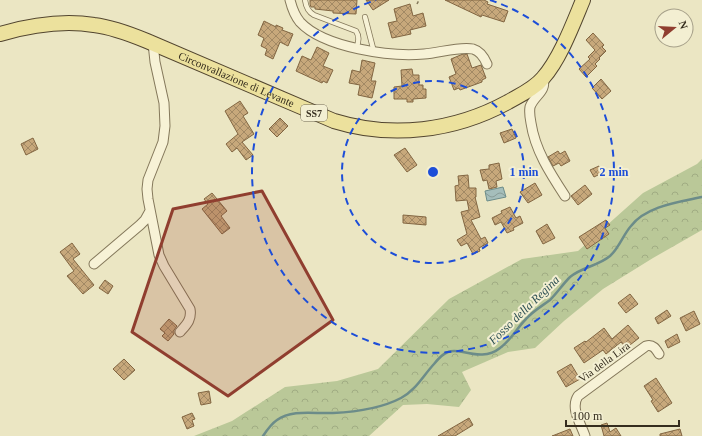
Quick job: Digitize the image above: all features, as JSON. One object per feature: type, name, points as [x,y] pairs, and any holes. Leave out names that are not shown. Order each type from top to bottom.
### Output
[{"type":"main road","name":"Circonvallazione di Levante","points":[[0,34],[36,25],[78,23],[114,29],[153,43],[328,119],[347,125],[379,130],[421,130],[483,114],[503,105],[529,90],[544,78],[557,57],[583,0]]},
{"type":"street","points":[[290,0],[298,19],[307,28],[328,39],[356,48],[393,54],[421,54],[470,49],[479,52],[487,64]]},
{"type":"street","points":[[153,43],[155,62],[164,103],[165,120],[163,142],[148,183],[147,192],[156,244],[160,257],[190,310],[191,315],[189,321],[180,332]]},
{"type":"street","points":[[544,78],[544,88],[534,100],[530,108],[531,126],[534,140],[543,160],[564,196]]},
{"type":"street","points":[[94,264],[140,225],[150,211]]},
{"type":"street","name":"Via della Lira","points":[[585,436],[575,406],[578,396],[646,346],[650,345],[654,347],[659,354]]},
{"type":"lane","points":[[305,0],[307,8],[311,14],[356,31],[359,41],[356,48]]},
{"type":"lane","points":[[365,17],[374,52]]},
{"type":"path","points":[[417,4],[419,0]]},
{"type":"highlighted area","points":[[262,191],[333,320],[228,396],[132,332],[173,209]]},
{"type":"green space","points":[[702,159],[702,230],[603,289],[564,321],[535,348],[508,352],[462,372],[471,390],[459,407],[427,404],[403,405],[369,436],[194,436],[232,421],[285,387],[337,381],[378,369],[449,299],[522,259],[578,251],[643,193],[697,164]]},
{"type":"water","points":[[503,187],[506,197],[487,201],[485,191]]},
{"type":"building","points":[[310,0],[357,0],[356,14],[333,13],[333,11],[315,9],[315,7],[311,7]]},
{"type":"building","points":[[366,0],[389,0],[373,10]]},
{"type":"building","points":[[445,0],[484,0],[488,2],[487,4],[508,11],[504,22],[482,15],[481,17]]},
{"type":"building","points":[[410,4],[413,16],[423,13],[426,26],[410,30],[411,34],[392,38],[388,23],[397,21],[394,9]]},
{"type":"building","points":[[264,21],[276,27],[276,25],[283,28],[282,30],[293,34],[288,46],[280,42],[273,59],[265,55],[267,49],[261,46],[264,38],[258,35]]},
{"type":"building","points":[[593,33],[604,45],[602,47],[606,51],[595,64],[597,66],[586,77],[579,69],[590,59],[588,57],[595,50],[586,40]]},
{"type":"building","points":[[317,47],[329,53],[323,66],[333,70],[327,83],[323,81],[322,83],[296,71],[302,56],[311,60]]},
{"type":"building","points":[[467,54],[472,68],[481,65],[486,78],[482,80],[482,82],[460,90],[459,88],[454,90],[449,77],[456,74],[451,59]]},
{"type":"building","points":[[362,60],[375,63],[371,81],[376,81],[372,98],[358,95],[360,85],[349,83],[352,70],[360,72]]},
{"type":"building","points":[[412,69],[413,75],[419,75],[419,85],[423,85],[423,89],[426,89],[426,98],[413,99],[413,102],[407,102],[407,99],[394,99],[394,87],[402,86],[401,70]]},
{"type":"building","points":[[601,79],[611,91],[602,99],[592,88]]},
{"type":"building","points":[[240,101],[248,113],[243,116],[254,134],[242,142],[253,155],[246,160],[237,148],[232,152],[226,144],[238,134],[225,111]]},
{"type":"building","points":[[280,118],[288,126],[277,137],[269,129]]},
{"type":"building","points":[[512,129],[516,138],[504,143],[500,133]]},
{"type":"building","points":[[33,138],[38,149],[26,155],[21,144]]},
{"type":"building","points":[[405,148],[417,165],[407,172],[394,155]]},
{"type":"building","points":[[558,151],[560,154],[565,151],[570,161],[561,166],[559,163],[553,166],[548,157]]},
{"type":"building","points":[[499,163],[502,179],[496,181],[497,187],[489,189],[487,180],[483,181],[480,170],[489,169],[489,165]]},
{"type":"building","points":[[599,166],[602,173],[594,177],[590,170]]},
{"type":"building","points":[[468,175],[469,188],[476,188],[475,197],[480,217],[471,220],[481,239],[485,237],[488,243],[479,248],[480,251],[473,254],[467,243],[461,246],[457,240],[467,234],[461,212],[469,210],[467,200],[456,201],[455,186],[459,185],[458,176]]},
{"type":"building","points":[[535,183],[542,195],[528,203],[520,192]]},
{"type":"building","points":[[585,185],[592,194],[578,205],[571,196]]},
{"type":"building","points":[[212,193],[227,211],[221,216],[230,228],[222,234],[202,209],[208,204],[204,199]]},
{"type":"building","points":[[510,207],[516,218],[520,216],[523,223],[507,233],[501,222],[495,225],[492,218],[502,213],[501,211]]},
{"type":"building","points":[[403,215],[426,217],[426,225],[403,223]]},
{"type":"building","points":[[606,220],[610,225],[605,228],[609,234],[587,249],[579,237]]},
{"type":"building","points":[[547,224],[555,238],[543,244],[536,231]]},
{"type":"building","points":[[72,243],[80,254],[73,259],[94,285],[83,294],[67,276],[74,271],[60,252]]},
{"type":"building","points":[[105,280],[113,286],[108,294],[99,288]]},
{"type":"building","points":[[630,294],[638,304],[626,313],[618,303]]},
{"type":"building","points":[[667,310],[671,316],[658,324],[655,318]]},
{"type":"building","points":[[694,311],[700,324],[686,331],[680,318]]},
{"type":"building","points":[[169,319],[177,326],[174,330],[174,334],[168,341],[162,336],[165,333],[160,329]]},
{"type":"building","points":[[628,325],[639,338],[626,348],[621,342],[606,354],[603,350],[584,363],[574,348],[585,341],[586,342],[604,328],[612,339]]},
{"type":"building","points":[[677,334],[680,342],[668,348],[665,341]]},
{"type":"building","points":[[124,359],[135,370],[124,380],[113,369]]},
{"type":"building","points":[[571,364],[580,379],[566,387],[557,372]]},
{"type":"building","points":[[656,378],[672,403],[658,412],[651,401],[653,400],[644,386]]},
{"type":"building","points":[[209,391],[211,403],[201,405],[198,393]]},
{"type":"building","points":[[192,413],[195,419],[192,420],[194,426],[187,429],[182,417]]},
{"type":"building","points":[[469,418],[473,425],[455,436],[438,436]]},
{"type":"building","points":[[607,423],[610,432],[616,428],[621,436],[604,436],[601,425]]},
{"type":"building","points":[[570,429],[573,436],[552,436]]},
{"type":"building","points":[[680,429],[682,436],[660,436],[660,434]]},
{"type":"waterway","name":"Fosso della Regina","points":[[263,436],[269,427],[275,422],[290,414],[350,412],[377,407],[401,398],[411,391],[439,359],[448,352],[456,351],[473,354],[487,354],[496,351],[504,345],[529,316],[550,300],[570,277],[610,256],[637,219],[654,209],[673,203],[702,197]]}]
